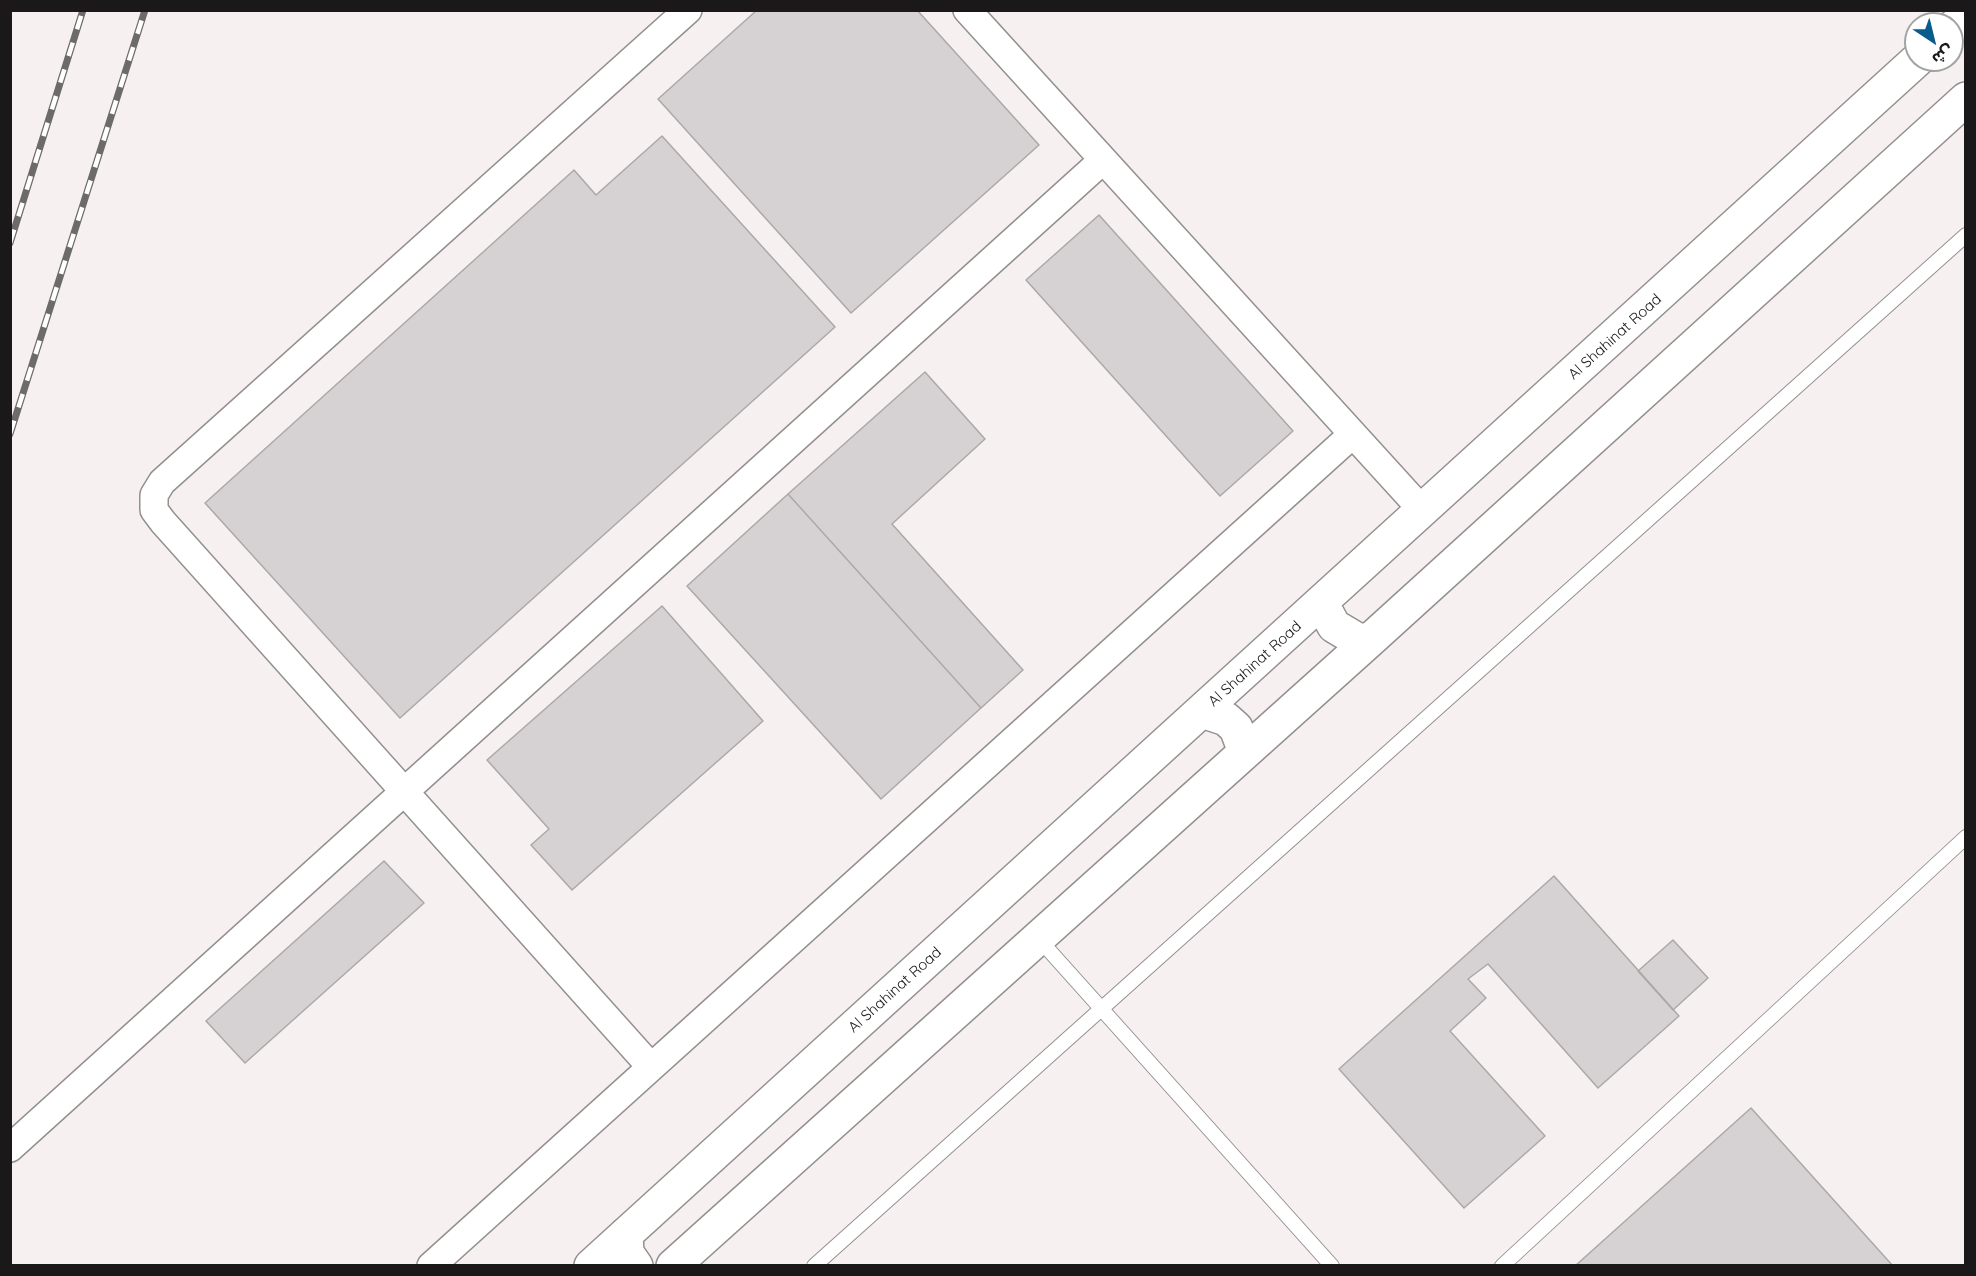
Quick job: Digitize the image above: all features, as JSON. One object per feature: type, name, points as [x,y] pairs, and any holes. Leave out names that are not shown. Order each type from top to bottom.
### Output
[{"type":"main road","name":"Al Shahinat Road","points":[[591,1266],[1423,512],[1904,72]]},
{"type":"main road","points":[[673,1266],[1369,641],[1965,99]]},
{"type":"main road","points":[[1322,603],[1334,626],[1356,639],[1369,641]]},
{"type":"main road","points":[[1202,711],[1226,719],[1236,728],[1245,752]]},
{"type":"main road","points":[[626,1234],[627,1253],[636,1266]]},
{"type":"street","points":[[651,1067],[163,522],[154,510],[154,495],[171,474],[688,10]]},
{"type":"street","points":[[967,10],[1423,512]]},
{"type":"street","points":[[10,1148],[1103,160]]},
{"type":"street","points":[[431,1266],[1353,434]]},
{"type":"lane","points":[[814,1266],[1965,235]]},
{"type":"lane","points":[[1502,1266],[1965,837]]},
{"type":"lane","points":[[1038,938],[1332,1266]]},
{"type":"building","points":[[757,10],[917,10],[1039,145],[851,313],[658,99]]},
{"type":"building","points":[[662,136],[835,327],[400,718],[205,503],[574,170],[596,195]]},
{"type":"building","points":[[1099,215],[1293,431],[1220,496],[1026,280]]},
{"type":"building","points":[[925,372],[985,439],[892,524],[1023,670],[981,708],[788,494]]},
{"type":"building","points":[[788,494],[981,708],[881,799],[687,586]]},
{"type":"building","points":[[662,606],[763,721],[572,890],[531,845],[549,829],[487,760]]},
{"type":"building","points":[[384,861],[424,903],[245,1063],[206,1021]]},
{"type":"building","points":[[1554,876],[1679,1016],[1598,1088],[1488,964],[1468,979],[1486,998],[1450,1031],[1545,1136],[1464,1208],[1339,1069]]},
{"type":"building","points":[[1673,940],[1708,978],[1673,1010],[1638,971]]},
{"type":"building","points":[[1751,1108],[1893,1266],[1575,1266]]},
{"type":"railway","points":[[10,243],[83,10]]},
{"type":"railway","points":[[10,434],[145,10]]}]
